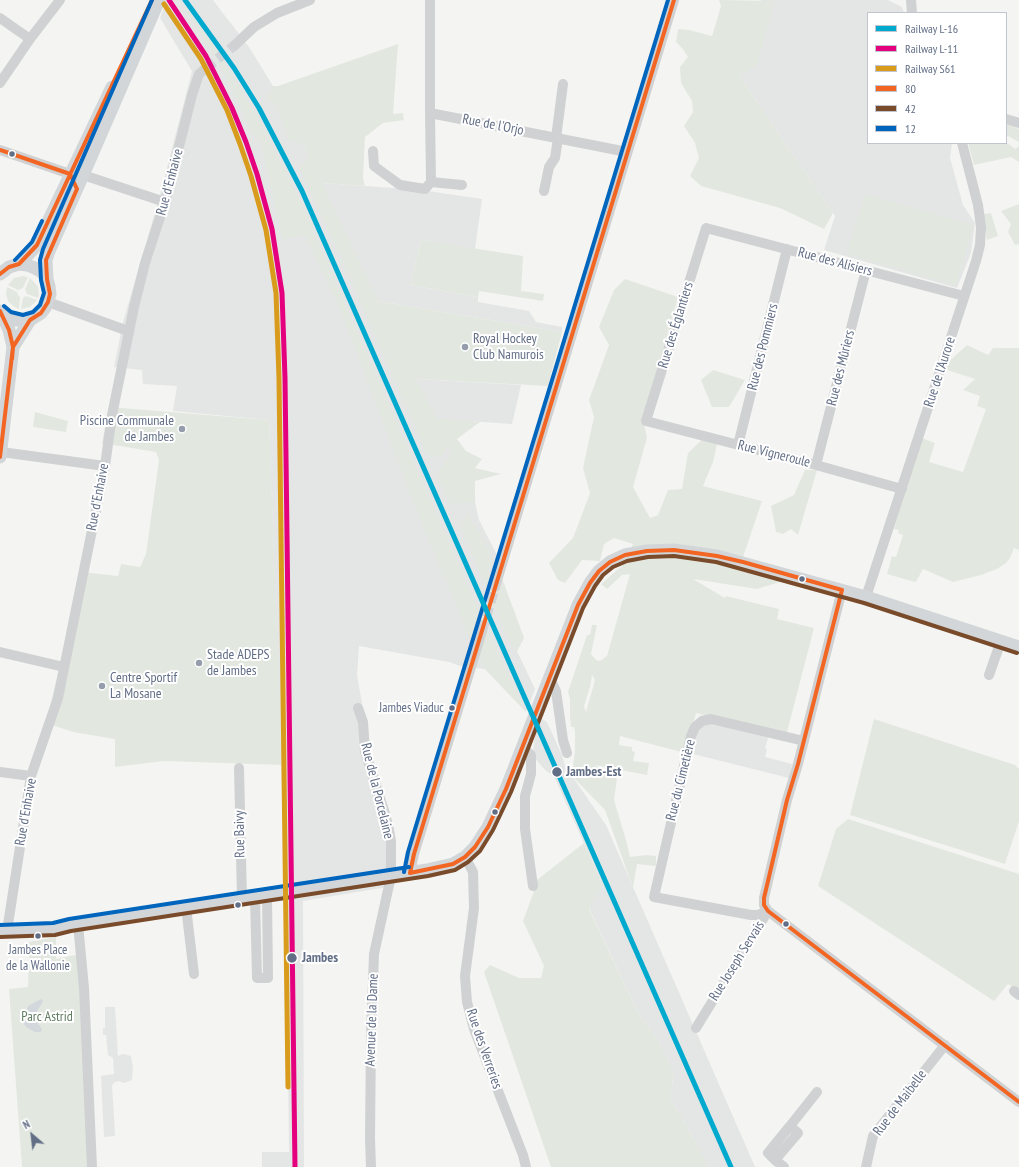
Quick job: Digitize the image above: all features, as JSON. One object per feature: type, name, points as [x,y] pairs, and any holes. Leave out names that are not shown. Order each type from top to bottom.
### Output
[{"type":"main road","points":[[7,268],[36,246],[152,0]]},
{"type":"main road","points":[[13,347],[30,320],[41,313],[48,302],[50,294],[47,279],[46,260],[49,251],[159,0]]},
{"type":"main road","points":[[7,268],[27,265],[42,272],[47,279]]},
{"type":"main road","points":[[1,312],[15,320],[30,320]]},
{"type":"main road","points":[[1,312],[9,330],[13,347],[1,447]]},
{"type":"main road","points":[[4,931],[39,930],[410,873],[453,864],[465,858],[475,847],[488,827],[506,789],[578,606],[590,583],[599,571],[610,562],[625,556],[647,551],[674,550],[717,556],[866,597],[1019,647]]},
{"type":"street","points":[[0,83],[30,39],[60,0]]},
{"type":"street","points":[[235,45],[254,27],[277,13],[310,0]]},
{"type":"street","points":[[373,151],[374,166],[400,185],[425,189],[431,182],[430,0]]},
{"type":"street","points":[[495,587],[674,0]]},
{"type":"street","points":[[911,0],[912,12]]},
{"type":"street","points":[[0,18],[30,39]]},
{"type":"street","name":"Rue d'Enhaive","points":[[4,931],[19,854],[31,776],[58,698],[105,466],[112,415],[128,331],[146,263],[165,202],[192,95],[199,74],[206,68]]},
{"type":"street","points":[[544,191],[549,167],[555,158],[563,84]]},
{"type":"street","name":"Rue de l'Orjo","points":[[430,113],[627,152]]},
{"type":"street","points":[[1007,119],[1019,123]]},
{"type":"street","name":"Rue de l'Aurore","points":[[866,597],[980,245],[981,227],[978,205],[962,144]]},
{"type":"street","points":[[0,150],[70,174],[77,189]]},
{"type":"street","points":[[83,176],[165,202]]},
{"type":"street","points":[[431,182],[462,185]]},
{"type":"street","name":"Rue des Alisiers","points":[[706,228],[964,296]]},
{"type":"street","name":"Rue des Églantiers","points":[[646,421],[706,228]]},
{"type":"street","name":"Rue des Pommiers","points":[[738,445],[787,249]]},
{"type":"street","name":"Rue des Mûriers","points":[[816,465],[866,270]]},
{"type":"street","points":[[48,302],[128,331]]},
{"type":"street","name":"Rue Vigneroule","points":[[646,421],[902,489]]},
{"type":"street","points":[[1,447],[105,466]]},
{"type":"street","points":[[842,590],[804,742],[787,800],[764,898],[764,905],[768,911],[1019,1102]]},
{"type":"street","points":[[410,873],[414,854],[482,631]]},
{"type":"street","points":[[989,675],[1001,641]]},
{"type":"street","points":[[0,652],[64,667]]},
{"type":"street","points":[[550,678],[556,691],[563,740],[567,753]]},
{"type":"street","name":"Rue de la Porcelaine","points":[[358,708],[362,722],[365,751],[389,829],[391,841],[391,876]]},
{"type":"street","name":"Rue du Cimetière","points":[[654,897],[691,736],[695,727],[702,721],[711,719],[804,742]]},
{"type":"street","points":[[522,747],[531,755],[531,774],[525,796],[525,829],[533,886]]},
{"type":"street","name":"Rue Baivy","points":[[239,768],[242,899]]},
{"type":"street","points":[[0,772],[31,776]]},
{"type":"street","name":"Rue des Verreries","points":[[465,858],[473,872],[474,908],[465,976],[467,1002],[474,1029],[523,1155],[526,1167]]},
{"type":"street","name":"Avenue de la Dame","points":[[371,1167],[371,1035],[374,954],[391,876]]},
{"type":"street","points":[[261,896],[268,978],[257,978],[261,896]]},
{"type":"street","name":"Rue Joseph Servais","points":[[654,897],[751,915],[758,915],[768,911]]},
{"type":"street","points":[[186,908],[194,974]]},
{"type":"street","name":"Rue Joseph Servais","points":[[696,1028],[768,911]]},
{"type":"street","points":[[78,924],[86,1027],[92,1167]]},
{"type":"street","name":"Rue de Maibelle","points":[[866,1167],[873,1136],[945,1045]]},
{"type":"street","points":[[784,1167],[776,1160],[798,1133],[790,1126],[817,1092]]},
{"type":"shaded area","points":[[167,0],[213,0],[249,47],[273,86],[293,122],[322,183],[421,190],[482,199],[475,249],[421,240],[410,285],[478,297],[478,302],[529,311],[536,322],[562,327],[562,332],[378,301],[416,379],[521,385],[512,424],[436,419],[475,502],[479,520],[496,553],[504,584],[524,638],[517,651],[535,689],[526,712],[485,669],[463,667],[449,662],[359,646],[357,675],[367,732],[368,749],[394,827],[396,844],[394,886],[303,901],[304,1167],[262,1167],[262,1152],[289,1152],[286,906],[269,420],[173,411],[177,386],[143,384],[142,370],[114,367],[123,322],[160,195],[192,71],[160,18]]},
{"type":"shaded area","points":[[761,0],[888,0],[902,7],[904,12],[867,12],[867,144],[952,144],[950,158],[963,205],[975,223],[971,253],[957,288],[824,250],[835,216],[739,75]]},
{"type":"shaded area","points":[[542,719],[547,722],[562,755],[565,766],[606,825],[755,1167],[708,1167],[694,1139],[670,1098],[674,1073],[657,1039],[639,1015],[589,908],[602,884],[554,776],[545,770],[533,754],[535,731]]},
{"type":"shaded area","points":[[703,722],[769,735],[765,748],[767,749],[765,757],[792,764],[789,778],[689,753],[693,737]]},
{"type":"shaded area","points":[[41,999],[43,1001],[34,1016],[34,1019],[42,1030],[40,1032],[35,1032],[26,1027],[24,1024],[24,1018],[28,1006]]},
{"type":"shaded area","points":[[105,1007],[115,1007],[118,1056],[123,1054],[131,1056],[133,1068],[132,1080],[124,1083],[119,1081],[115,1082],[112,1085],[115,1136],[104,1137],[101,1076],[114,1074],[113,1058],[108,1055],[106,1035],[103,1035],[103,1028],[105,1028]]},
{"type":"green space","points":[[179,0],[212,43],[259,119],[305,211],[478,609],[526,712],[485,669],[471,641],[414,504],[343,316],[305,235],[282,239],[261,140],[252,134],[226,75]]},
{"type":"green space","points":[[719,0],[774,1],[757,66],[739,75],[833,213],[824,229],[780,208],[701,186],[690,176],[699,158],[695,143],[684,126],[693,112],[692,101],[681,83],[680,67],[688,57],[676,42],[678,29],[689,30],[712,36],[721,6]]},
{"type":"green space","points":[[398,44],[393,114],[403,113],[404,120],[383,123],[365,137],[363,178],[365,186],[322,183],[378,301],[562,332],[548,386],[416,379],[436,418],[480,422],[457,439],[466,451],[482,459],[475,468],[501,474],[475,481],[475,502],[450,504],[437,473],[452,454],[448,446],[442,456],[428,456],[344,264],[300,168],[309,156],[304,145],[288,139],[276,104],[266,99],[273,86],[278,86]]},
{"type":"green space","points":[[1007,124],[1019,129],[1019,142],[1007,136]]},
{"type":"green space","points":[[1007,143],[1015,149],[1019,146],[1019,162],[1011,157],[974,165],[968,144],[1007,144]]},
{"type":"green space","points":[[865,194],[973,225],[956,285],[847,254]]},
{"type":"green space","points":[[1019,204],[1019,244],[1015,245],[1008,232],[1011,224],[1001,211]]},
{"type":"green space","points":[[991,213],[998,236],[987,240],[983,214]]},
{"type":"green space","points":[[421,240],[523,256],[521,291],[544,294],[543,301],[479,291],[478,297],[410,285]]},
{"type":"green space","points":[[23,276],[28,277],[23,288],[18,290],[8,285],[14,278]]},
{"type":"green space","points":[[30,278],[38,287],[38,298],[27,294],[25,289]]},
{"type":"green space","points":[[625,279],[678,297],[643,419],[647,438],[633,487],[650,518],[658,515],[668,490],[682,489],[688,453],[709,433],[718,440],[713,462],[703,486],[762,501],[743,557],[783,581],[757,589],[693,579],[725,598],[726,596],[779,609],[777,619],[814,628],[786,736],[696,713],[685,753],[620,736],[619,745],[632,747],[632,751],[635,752],[633,761],[649,763],[647,775],[595,765],[617,779],[614,800],[630,857],[646,855],[656,856],[656,866],[637,864],[633,888],[605,810],[572,776],[575,750],[575,732],[574,727],[571,727],[570,699],[568,692],[587,635],[590,635],[592,625],[597,625],[591,654],[596,660],[600,661],[607,656],[630,574],[622,575],[607,589],[601,584],[623,565],[633,544],[614,538],[604,544],[600,561],[582,560],[565,583],[558,580],[549,563],[573,538],[590,493],[583,468],[594,417],[589,400],[609,345],[599,327],[614,290]],"holes":[[[592,675],[595,680],[586,712],[584,706]]]},
{"type":"green space","points":[[7,287],[17,292],[20,297],[19,309],[8,301],[6,294]]},
{"type":"green space","points":[[26,296],[37,300],[30,307],[21,309],[23,298]]},
{"type":"green space","points":[[967,345],[988,355],[993,348],[1019,348],[1019,550],[1014,548],[1006,563],[997,569],[981,575],[953,582],[923,569],[916,582],[887,574],[892,556],[896,557],[903,535],[898,533],[899,530],[894,529],[922,438],[935,443],[929,462],[963,472],[986,409],[977,406],[980,396],[963,390],[975,379],[944,369],[946,364]]},
{"type":"green space","points":[[713,370],[745,380],[729,407],[712,407],[701,380]]},
{"type":"green space","points":[[109,407],[269,420],[282,765],[164,761],[115,767],[115,739],[73,732],[46,723],[82,572],[118,576],[121,564],[140,567],[146,554],[159,460],[156,452],[102,443]]},
{"type":"green space","points":[[35,412],[68,421],[66,432],[33,427]]},
{"type":"green space","points":[[805,470],[817,470],[798,535],[791,529],[783,534],[776,532],[771,506],[794,495]]},
{"type":"green space","points":[[468,513],[492,557],[488,572],[497,591],[504,584],[524,638],[517,651],[508,637],[460,525]]},
{"type":"green space","points":[[874,719],[1015,765],[1019,769],[1019,821],[1005,864],[850,815]]},
{"type":"green space","points":[[848,819],[1019,874],[1019,991],[1008,984],[994,1001],[818,886],[836,829]]},
{"type":"green space","points":[[584,843],[602,884],[589,909],[639,1015],[657,1039],[674,1073],[670,1098],[694,1139],[708,1167],[551,1167],[484,972],[490,965],[519,978],[541,978],[544,966],[523,921],[534,891],[528,887]]},
{"type":"green space","name":"Parc Astrid","points":[[56,937],[56,959],[80,954],[90,1167],[22,1167],[9,989],[28,987],[28,942]]},
{"type":"tunnel","points":[[206,68],[235,45]]},
{"type":"tunnel","points":[[482,631],[495,587]]},
{"type":"rail line","name":"L-11","points":[[169,0],[206,56],[232,108],[246,142],[257,174],[272,229],[282,293],[285,378],[295,1167]]},
{"type":"rail line","name":"L-16","points":[[185,0],[234,68],[259,108],[302,191],[731,1167]]},
{"type":"rail line","name":"S61","points":[[164,4],[201,59],[227,110],[251,176],[266,230],[276,293],[279,378],[288,1087]]},
{"type":"transit line","name":"80","points":[[0,274],[9,267],[19,264],[37,245],[152,0]]},
{"type":"transit line","name":"12","points":[[4,306],[11,312],[23,315],[33,312],[40,305],[44,293],[41,280],[40,260],[43,249],[152,0]]},
{"type":"transit line","name":"12","points":[[404,872],[408,852],[668,0]]},
{"type":"transit line","name":"80","points":[[410,873],[414,854],[674,0]]},
{"type":"transit line","name":"80","points":[[0,150],[70,174],[77,189],[46,260],[47,279],[50,294],[48,302],[41,313],[30,320],[13,347],[0,457]]},
{"type":"transit line","name":"12","points":[[15,260],[32,242],[42,221]]},
{"type":"transit line","name":"80","points":[[0,311],[9,330],[13,347],[12,359]]},
{"type":"transit line","name":"80","points":[[410,873],[453,864],[465,857],[475,847],[488,827],[506,789],[578,605],[590,583],[599,571],[610,562],[625,555],[647,551],[674,550],[717,556],[743,562],[842,590]]},
{"type":"transit line","name":"42","points":[[0,937],[55,935],[71,931],[428,876],[455,870],[468,862],[480,851],[493,830],[511,792],[583,608],[595,586],[603,575],[613,567],[627,561],[648,557],[674,556],[716,562],[864,603],[1017,653]]},
{"type":"transit line","name":"80","points":[[842,590],[798,764],[787,800],[764,898],[764,905],[768,911],[1019,1102]]},
{"type":"transit line","name":"12","points":[[0,925],[53,923],[69,919],[409,867]]},
{"type":"place","name":"Royal Hockey Club Namurois","points":[[465,347]]},
{"type":"place","name":"Piscine Communale de Jambes","points":[[182,429]]},
{"type":"place","name":"Stade ADEPS de Jambes","points":[[199,663]]},
{"type":"place","name":"Centre Sportif La Mosane","points":[[102,686]]},
{"type":"place","name":"Jambes Viaduc","points":[[452,708]]},
{"type":"place","name":"Jambes-Est","points":[[557,772]]},
{"type":"place","name":"Jambes Place de la Wallonie","points":[[38,936]]},
{"type":"place","name":"Jambes","points":[[292,958]]}]
